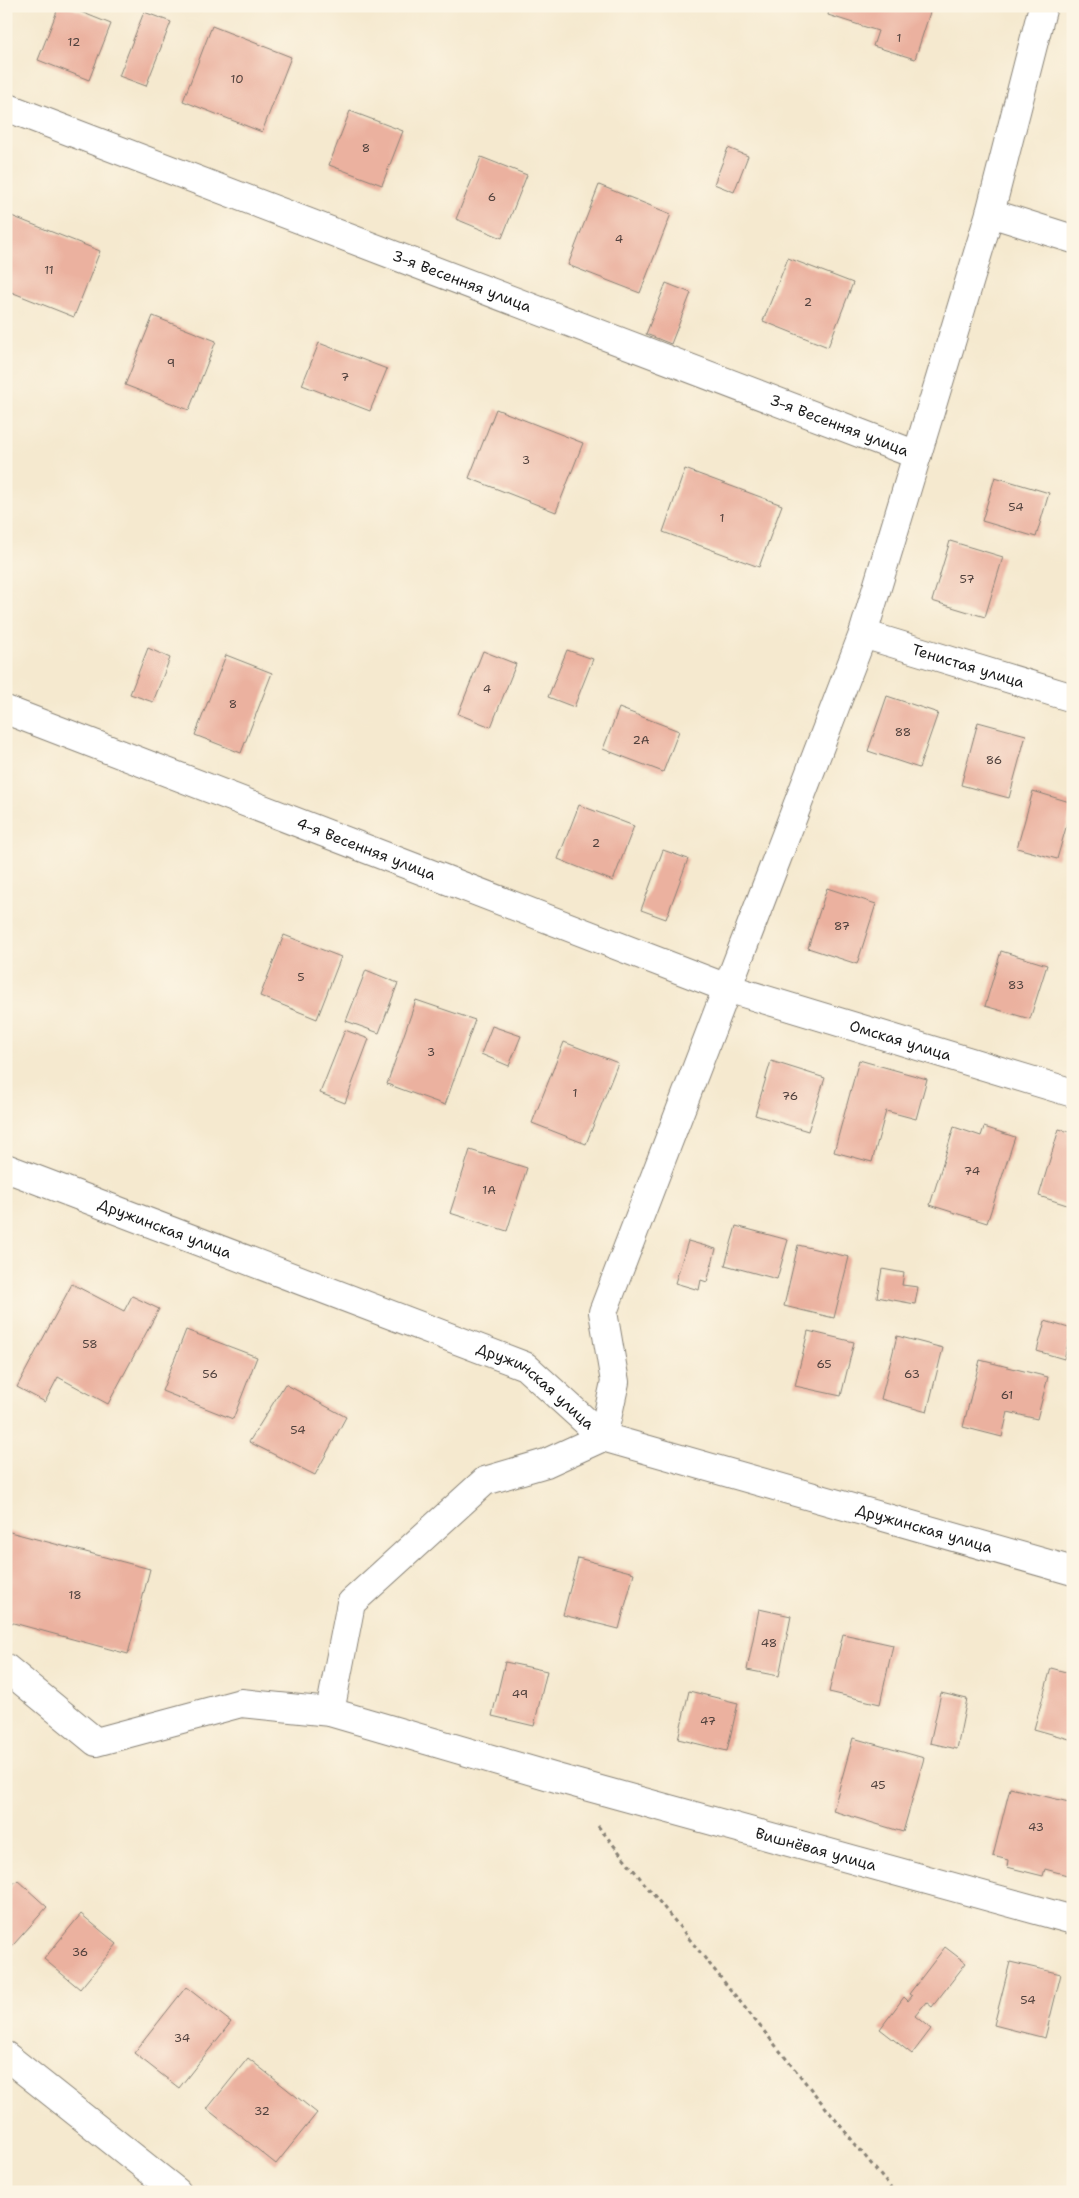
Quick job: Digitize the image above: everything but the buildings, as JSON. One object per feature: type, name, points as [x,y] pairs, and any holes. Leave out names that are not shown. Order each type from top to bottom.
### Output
[{"type":"street","points":[[330,1712],[351,1603],[485,1480],[546,1463],[603,1437],[615,1382],[603,1312],[863,634],[990,213],[1043,6]]},
{"type":"street","name":"3-я Весенняя улица","points":[[6,107],[917,455]]},
{"type":"street","points":[[990,213],[1073,239]]},
{"type":"street","name":"Тенистая улица","points":[[863,634],[1073,698]]},
{"type":"street","name":"4-я Весенняя улица","points":[[6,710],[727,988]]},
{"type":"street","name":"Омская улица","points":[[727,988],[1073,1093]]},
{"type":"street","name":"Дружинская улица","points":[[6,1168],[525,1366],[603,1437],[1073,1572]]},
{"type":"street","name":"Вишнёвая улица","points":[[6,1668],[96,1742],[240,1703],[330,1712],[560,1779],[1073,1920]]},
{"type":"street","points":[[6,2056],[177,2192]]},
{"type":"path","points":[[597,1825],[894,2192]]}]
